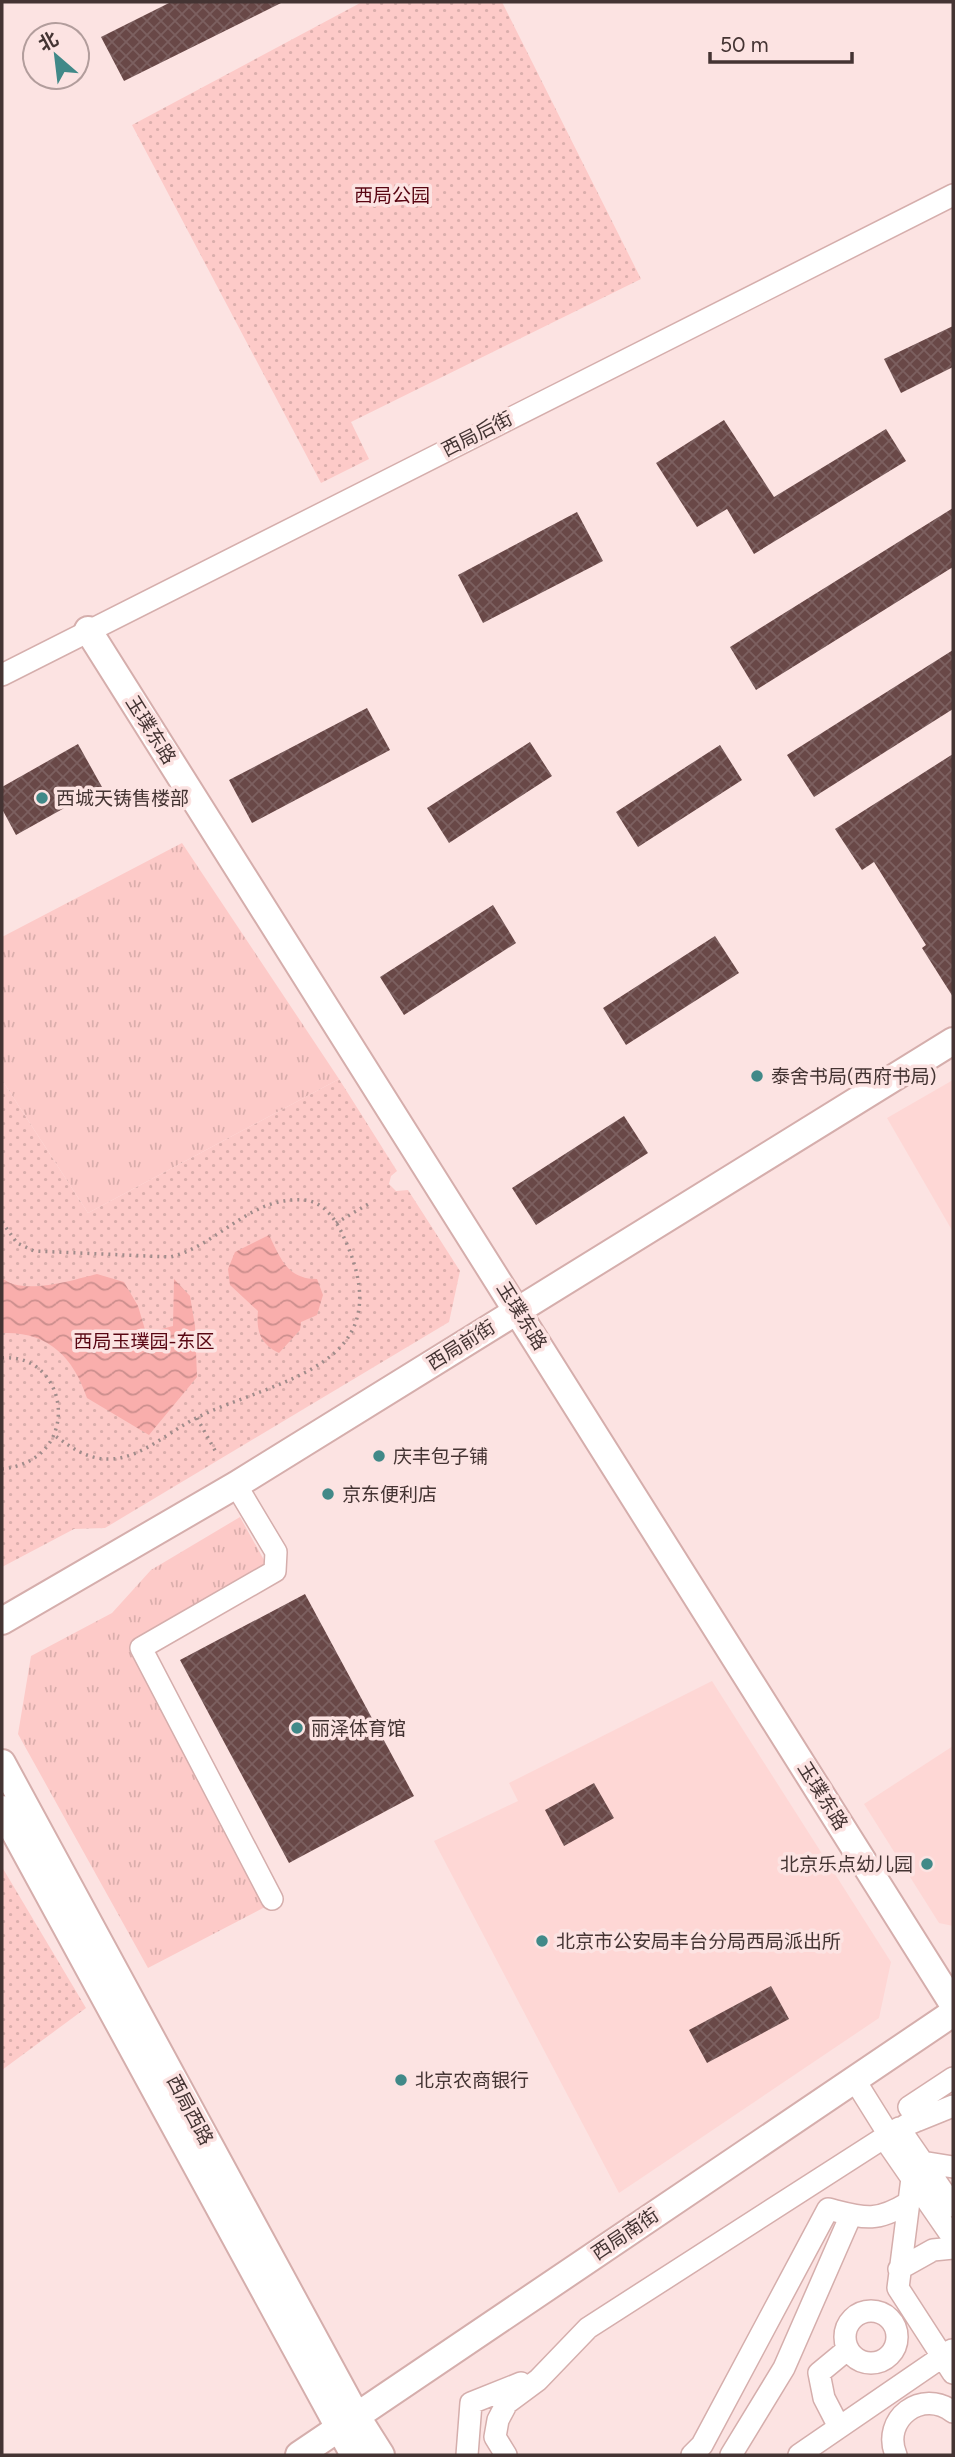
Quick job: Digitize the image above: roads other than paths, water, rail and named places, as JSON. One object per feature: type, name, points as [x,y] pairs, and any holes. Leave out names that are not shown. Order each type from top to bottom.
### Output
[{"type":"street","name":"西局后街","points":[[2,675],[953,195]]},
{"type":"street","name":"玉璞东路","points":[[88,630],[953,2004]]},
{"type":"street","name":"西局前街","points":[[2,1621],[236,1485],[953,1041]]},
{"type":"street","points":[[236,1485],[275,1552],[275,1571],[141,1648],[272,1899]]},
{"type":"street","name":"西局西路","points":[[2,1763],[347,2424],[354,2455]]},
{"type":"street","name":"西局西路","points":[[2,1809],[347,2424],[381,2455]]},
{"type":"street","name":"西局南街","points":[[299,2455],[953,2013]]},
{"type":"street","points":[[898,2130],[909,2107],[953,2078]]},
{"type":"street","points":[[854,2079],[898,2130],[953,2238]]},
{"type":"street","points":[[506,2455],[495,2437],[498,2420],[507,2403],[538,2380],[588,2328],[898,2130],[953,2107]]},
{"type":"street","points":[[917,2170],[953,2167]]},
{"type":"street","points":[[799,2455],[861,2412],[949,2360],[898,2288],[908,2203],[917,2170]]},
{"type":"street","points":[[917,2170],[953,2206]]},
{"type":"street","points":[[692,2455],[702,2445],[828,2209],[873,2219],[888,2216],[908,2203]]},
{"type":"street","points":[[730,2455],[784,2368],[850,2215]]},
{"type":"street","points":[[899,2269],[933,2250],[953,2248]]},
{"type":"street","points":[[839,2427],[824,2399],[819,2373],[848,2349]]},
{"type":"street","points":[[467,2455],[471,2403],[538,2380]]},
{"type":"street","points":[[896,2455],[892,2436],[895,2424],[911,2407],[934,2403],[953,2412]]},
{"type":"street","points":[[861,2412],[878,2421],[895,2424]]},
{"type":"water","points":[[269,1235],[286,1266],[299,1276],[317,1279],[323,1295],[317,1315],[301,1322],[300,1330],[279,1353],[263,1341],[258,1324],[258,1311],[230,1285],[228,1269],[235,1252]]},
{"type":"water","points":[[97,1274],[124,1282],[138,1306],[146,1333],[173,1326],[174,1279],[190,1296],[195,1326],[197,1377],[149,1435],[87,1398],[74,1370],[56,1349],[32,1336],[2,1333],[2,1278],[22,1286],[35,1286],[62,1283]]},
{"type":"place","name":"西城天铸售楼部","points":[[42,798]]},
{"type":"place","name":"泰舍书局(西府书局)","points":[[757,1076]]},
{"type":"place","name":"庆丰包子铺","points":[[379,1456]]},
{"type":"place","name":"京东便利店","points":[[328,1494]]},
{"type":"place","name":"丽泽体育馆","points":[[297,1728]]},
{"type":"place","name":"北京乐点幼儿园","points":[[927,1864]]},
{"type":"place","name":"北京市公安局丰台分局西局派出所","points":[[542,1941]]},
{"type":"place","name":"北京农商银行","points":[[401,2080]]},
{"type":"park label","name":"西局公园","points":[[392,195]]},
{"type":"park label","name":"西局玉璞园-东区","points":[[144,1341]]}]
